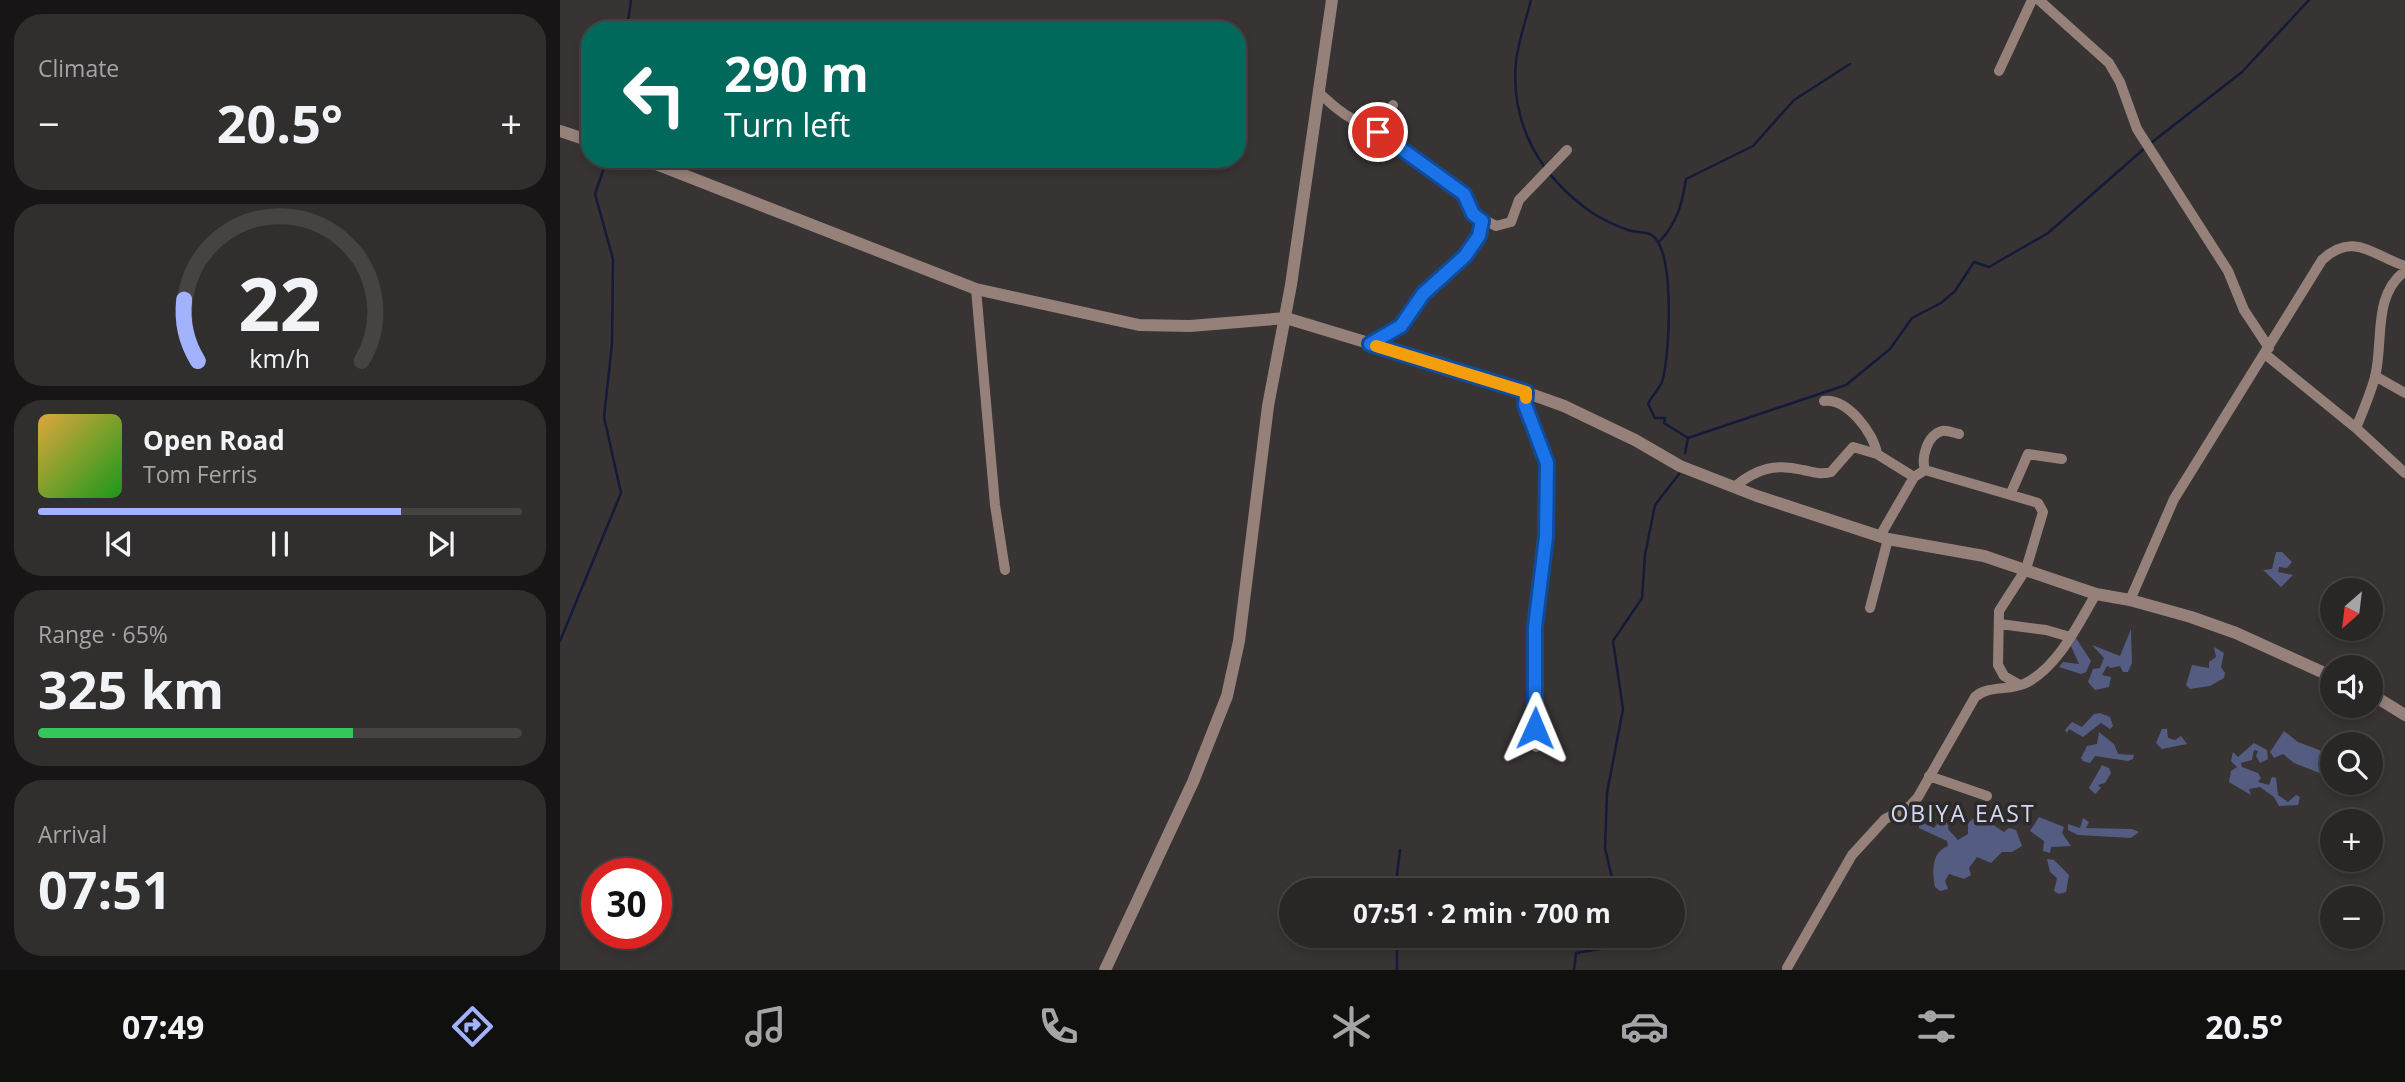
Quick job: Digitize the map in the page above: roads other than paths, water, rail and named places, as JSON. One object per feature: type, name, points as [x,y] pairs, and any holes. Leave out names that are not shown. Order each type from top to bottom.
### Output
[{"type":"street","points":[[1105,970],[1193,782],[1227,696],[1239,641],[1268,405],[1286,318],[1332,0]]},
{"type":"street","points":[[1999,71],[2032,0]]},
{"type":"street","points":[[2039,0],[2109,62],[2120,82],[2137,130],[2228,271],[2244,310],[2267,351],[2405,473]]},
{"type":"street","points":[[1318,92],[1343,113],[1378,132],[1464,194],[1482,226]]},
{"type":"street","points":[[1378,132],[1393,106]]},
{"type":"street","points":[[560,131],[581,138]]},
{"type":"street","points":[[1482,226],[1511,222],[1519,200],[1567,150]]},
{"type":"street","points":[[684,168],[976,289],[1139,325],[1190,326],[1286,318],[1526,392],[1606,425],[1680,466],[1734,487],[1884,538],[1940,546],[2026,569],[2096,594],[2130,600],[2236,633],[2320,671]]},
{"type":"street","points":[[1370,344],[1401,326],[1423,294],[1465,256],[1482,226]]},
{"type":"street","points":[[2130,600],[2174,499],[2322,260],[2336,248],[2351,244],[2405,266]]},
{"type":"street","points":[[2356,428],[2375,376],[2383,303],[2391,285],[2405,271]]},
{"type":"street","points":[[976,289],[994,492],[1005,570]]},
{"type":"street","points":[[2375,376],[2405,393]]},
{"type":"street","points":[[1526,392],[1525,405],[1547,463],[1546,537],[1535,627],[1536,747]]},
{"type":"street","points":[[1824,401],[1838,403],[1871,432],[1877,454]]},
{"type":"street","points":[[1925,470],[1923,453],[1937,433],[1944,431],[1959,434]]},
{"type":"street","points":[[1734,487],[1755,472],[1776,465],[1819,474],[1831,472],[1853,447],[1877,454],[1914,477]]},
{"type":"street","points":[[2010,495],[2028,454],[2062,459]]},
{"type":"street","points":[[1870,608],[1884,538],[1914,477],[1925,470],[2038,503],[2043,512],[2026,569],[1999,611],[1998,665],[2004,676],[2020,685]]},
{"type":"street","points":[[1787,968],[1852,855],[1885,819],[1910,806],[1977,694],[2020,685],[2032,679],[2054,659],[2096,594]]},
{"type":"street","points":[[2000,624],[2046,630],[2070,637]]},
{"type":"street","points":[[2383,701],[2405,715]]},
{"type":"street","points":[[1929,776],[1987,796]]},
{"type":"waterway","points":[[628,21],[631,0]]},
{"type":"waterway","points":[[1531,0],[1516,62],[1515,85],[1524,129],[1545,167],[1575,200],[1611,223],[1628,230],[1651,234],[1660,246],[1668,283],[1667,351],[1662,382],[1648,404],[1655,418],[1665,418],[1664,423],[1688,438],[1685,453]]},
{"type":"waterway","points":[[2151,143],[2242,72],[2309,0]]},
{"type":"waterway","points":[[1659,242],[1678,213],[1686,179],[1753,146],[1794,100],[1850,64]]},
{"type":"waterway","points":[[1688,438],[1846,385],[1890,349],[1912,318],[1941,303],[1955,291],[1974,262],[1989,267],[2048,233],[2146,147]]},
{"type":"waterway","points":[[560,641],[621,493],[604,417],[612,344],[613,259],[595,194],[604,168]]},
{"type":"waterway","points":[[1612,878],[1605,848],[1607,793],[1623,709],[1613,641],[1642,598],[1645,555],[1655,505],[1679,474]]},
{"type":"waterway","points":[[1397,878],[1400,850]]},
{"type":"waterway","points":[[1397,948],[1397,970]]},
{"type":"waterway","points":[[1574,970],[1576,953],[1605,948]]},
{"type":"district","name":"OBIYA EAST","points":[[1963,813]]}]
